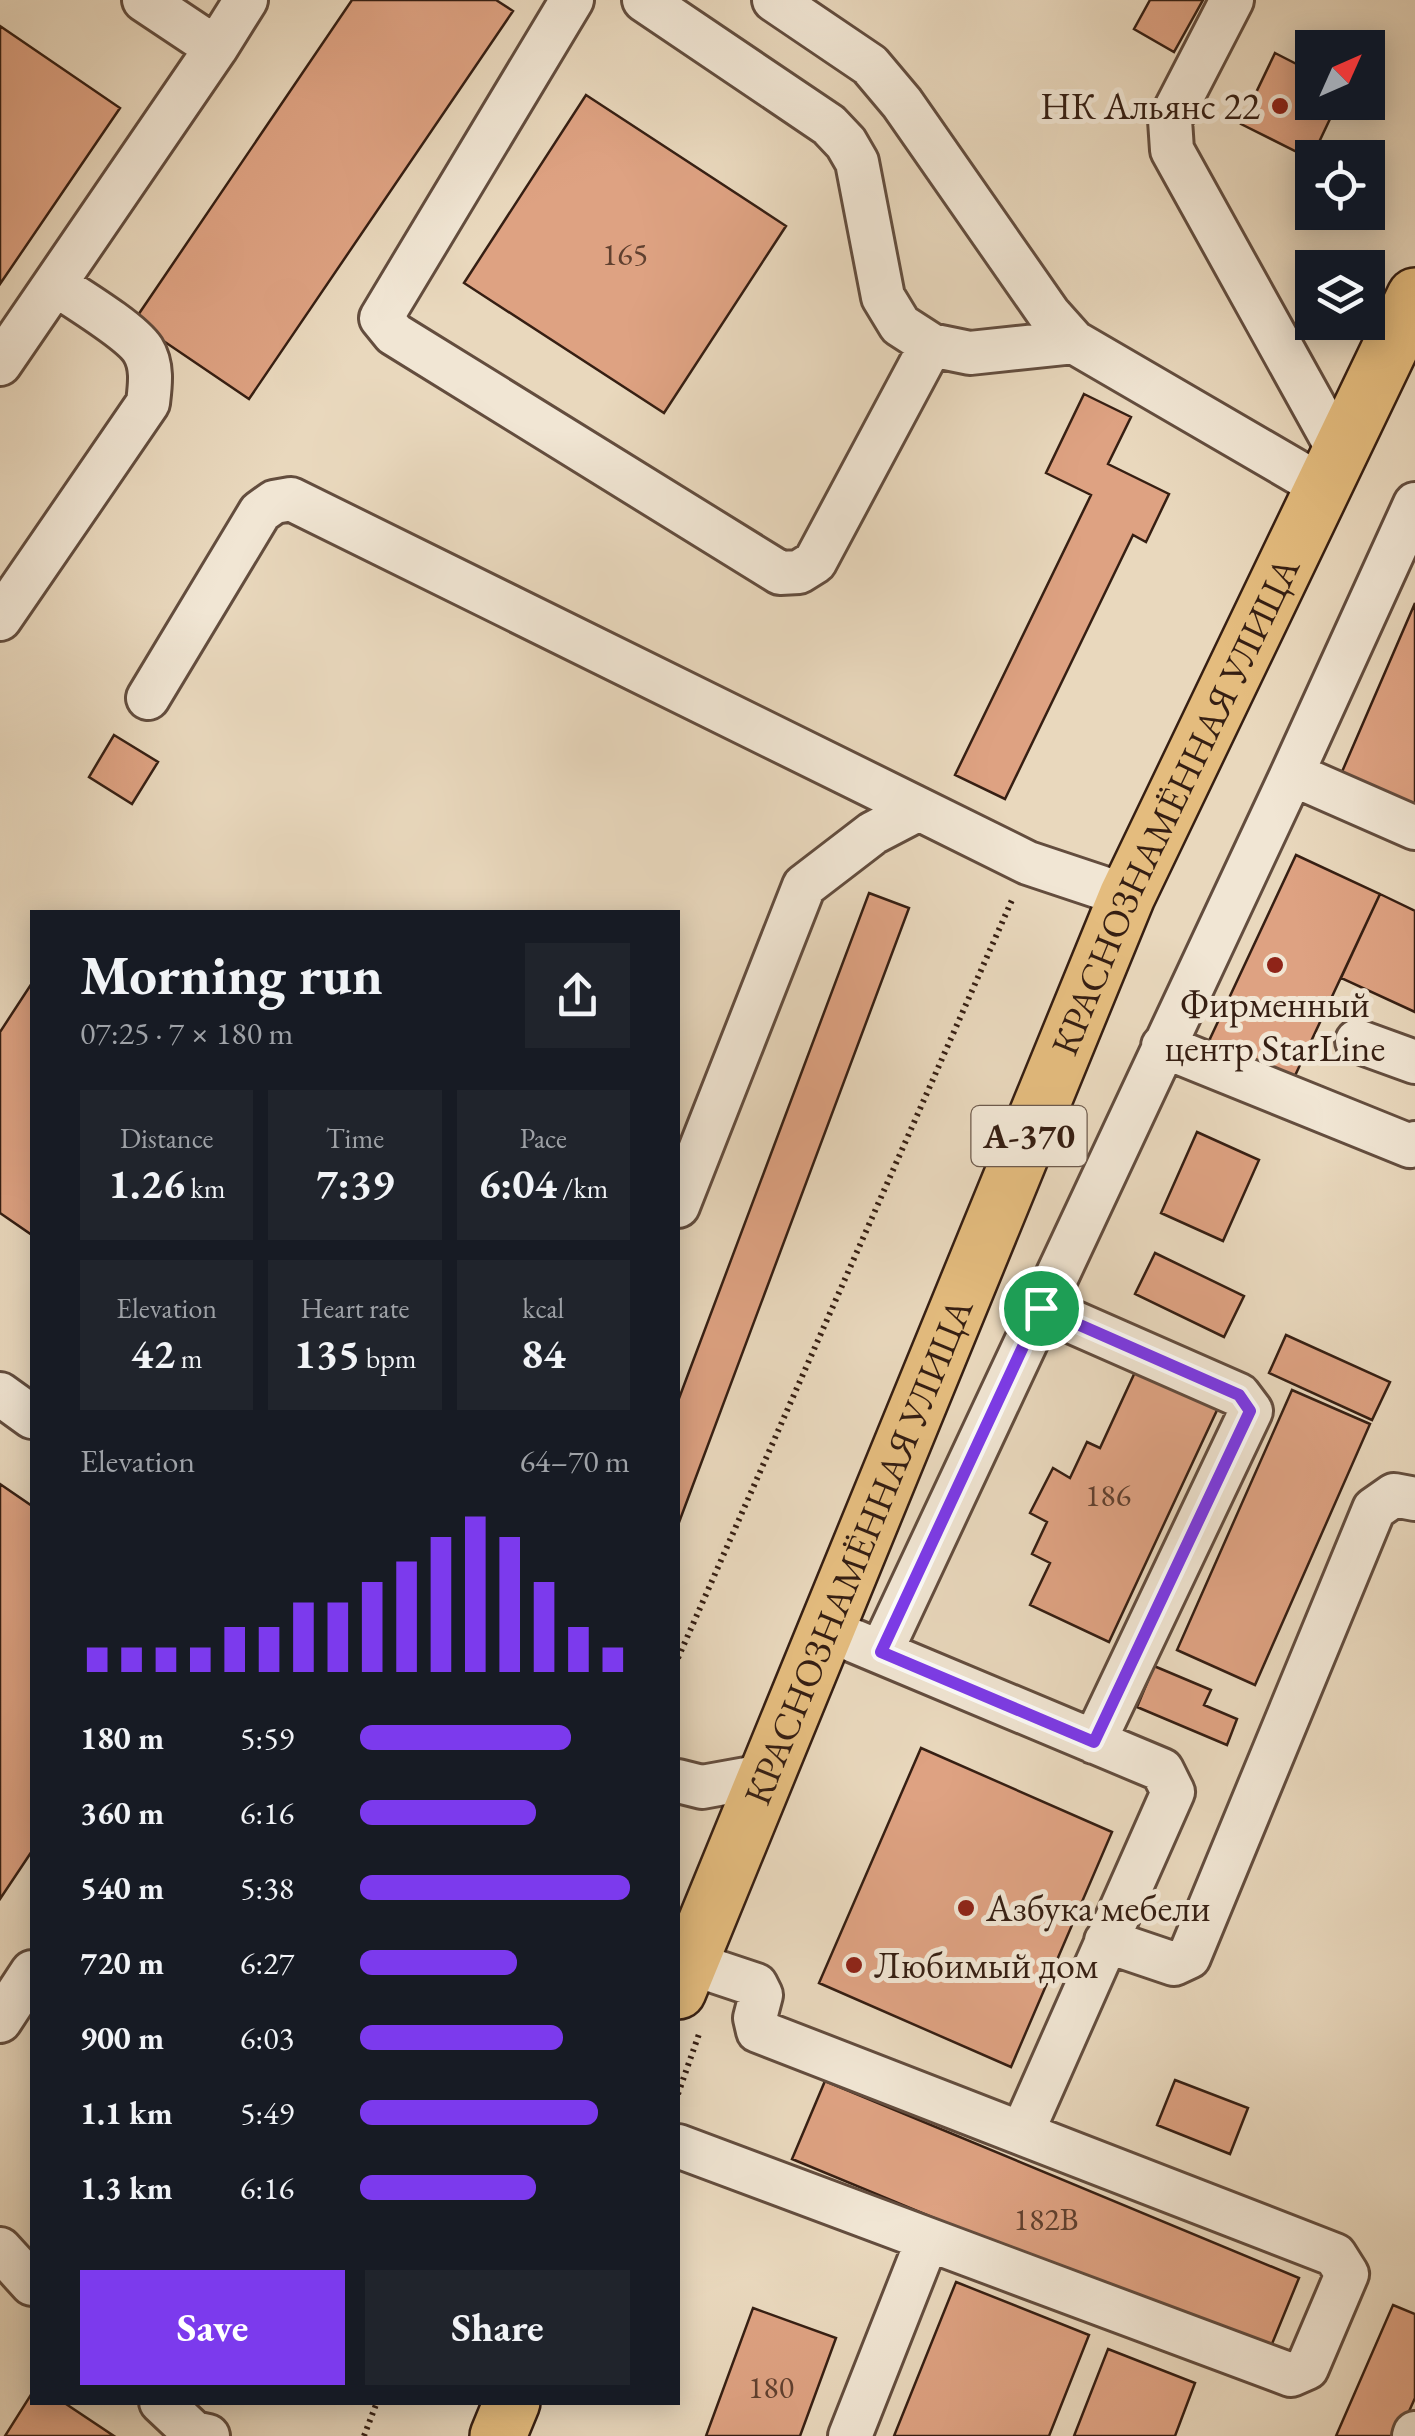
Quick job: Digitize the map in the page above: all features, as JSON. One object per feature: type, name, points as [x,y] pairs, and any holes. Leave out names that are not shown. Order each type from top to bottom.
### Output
[{"type":"highway","name":"КРАСНОЗНАМЁННАЯ УЛИЦА","points":[[681,1971],[768,1774],[1127,896],[1415,296]]},
{"type":"highway","points":[[498,2436],[511,2405]]},
{"type":"lane","points":[[144,0],[216,48]]},
{"type":"lane","points":[[0,364],[246,0]]},
{"type":"lane","points":[[572,0],[381,318],[394,334],[780,573],[799,572],[815,562],[931,345]]},
{"type":"lane","points":[[644,0],[829,126],[846,143],[857,162],[883,297],[900,326],[931,345],[970,353],[1074,342]]},
{"type":"lane","points":[[1232,0],[1170,120],[1172,150],[1331,470]]},
{"type":"lane","points":[[778,1],[870,65],[902,103],[1049,314],[1074,342],[1331,470]]},
{"type":"lane","points":[[0,619],[148,404],[152,378],[144,351],[130,336],[55,284]]},
{"type":"lane","points":[[148,698],[260,512],[274,502],[291,499],[1028,862],[1127,896]]},
{"type":"lane","points":[[881,1652],[1415,504]]},
{"type":"lane","points":[[1292,774],[1415,828]]},
{"type":"lane","points":[[680,1201],[804,886],[872,833],[920,809]]},
{"type":"lane","points":[[1357,1041],[1415,1062]]},
{"type":"lane","points":[[1163,1046],[1410,1146],[1415,1143]]},
{"type":"lane","points":[[1041,1308],[1239,1395],[1250,1411],[1094,1742]]},
{"type":"lane","points":[[0,1394],[30,1416]]},
{"type":"lane","points":[[1106,1941],[1174,1964],[1189,1957],[1374,1509],[1394,1495],[1415,1499]]},
{"type":"lane","points":[[826,1630],[1162,1770],[1173,1792],[1022,2133]]},
{"type":"lane","points":[[680,1782],[702,1787],[768,1774]]},
{"type":"lane","points":[[680,2147],[1291,2374],[1308,2368],[1346,2274],[1335,2255],[758,2030],[756,2018],[761,1995],[756,1985],[681,1971]]},
{"type":"lane","points":[[0,2021],[30,1975]]},
{"type":"lane","points":[[850,2436],[927,2240]]},
{"type":"lane","points":[[0,2249],[30,2282]]},
{"type":"lane","points":[[164,2405],[194,2434],[208,2436]]},
{"type":"path","points":[[680,1653],[1028,862]]},
{"type":"path","points":[[364,2436],[377,2405]]},
{"type":"building","points":[[352,0],[496,0],[513,11],[249,399],[134,321]]},
{"type":"building","points":[[1150,0],[1203,0],[1174,52],[1134,29]]},
{"type":"building","points":[[0,26],[120,108],[0,284]]},
{"type":"building","points":[[1275,53],[1295,63],[1295,120],[1329,120],[1320,140],[1295,140],[1295,151],[1241,124]]},
{"type":"building","points":[[586,95],[786,226],[664,413],[464,283]]},
{"type":"building","points":[[1084,394],[1131,417],[1108,464],[1169,494],[1146,542],[1133,535],[1005,799],[955,775],[1091,495],[1046,473]]},
{"type":"building","points":[[1415,603],[1415,815],[1338,781]]},
{"type":"building","points":[[114,735],[158,762],[132,804],[89,777]]},
{"type":"building","points":[[1296,855],[1380,894],[1292,1082],[1208,1043]]},
{"type":"building","points":[[869,893],[909,908],[680,1520],[680,1396]]},
{"type":"building","points":[[1380,894],[1415,911],[1415,1012],[1341,978]]},
{"type":"building","points":[[30,986],[30,1234],[0,1213],[0,1032]]},
{"type":"building","points":[[1197,1132],[1259,1160],[1223,1241],[1161,1213]]},
{"type":"building","points":[[1155,1253],[1244,1296],[1224,1337],[1135,1294]]},
{"type":"building","points":[[1286,1335],[1390,1382],[1372,1420],[1269,1373]]},
{"type":"building","points":[[1136,1370],[1218,1408],[1109,1642],[1030,1605],[1050,1563],[1032,1554],[1047,1522],[1030,1513],[1053,1468],[1070,1478],[1087,1442],[1100,1448]]},
{"type":"building","points":[[1292,1390],[1370,1424],[1255,1685],[1177,1650]]},
{"type":"building","points":[[0,1484],[30,1505],[30,1854],[0,1899]]},
{"type":"building","points":[[1154,1666],[1211,1690],[1204,1705],[1237,1719],[1227,1745],[1137,1707]]},
{"type":"building","name":"Азбука мебели","points":[[921,1748],[1112,1832],[1011,2067],[819,1983]]},
{"type":"building","points":[[1175,2080],[1248,2108],[1230,2154],[1157,2125]]},
{"type":"building","points":[[825,2081],[1299,2278],[1267,2356],[792,2159]]},
{"type":"building","points":[[956,2282],[1089,2335],[1049,2436],[894,2436]]},
{"type":"building","points":[[1393,2305],[1415,2314],[1415,2398],[1398,2436],[1336,2436]]},
{"type":"building","points":[[753,2308],[836,2338],[800,2436],[706,2436]]},
{"type":"building","points":[[1108,2349],[1195,2383],[1175,2436],[1074,2436]]},
{"type":"building","points":[[30,2396],[30,2405],[68,2405],[114,2436],[5,2436]]},
{"type":"place","name":"НК Альянс 22","points":[[1280,106]]},
{"type":"place","name":"Фирменный центр StarLine","points":[[1275,965]]},
{"type":"place","name":"Азбука мебели","points":[[966,1908]]},
{"type":"place","name":"Любимый дом","points":[[854,1965]]},
{"type":"route","points":[[1041,1308],[1239,1395],[1250,1411],[1094,1742],[881,1652],[1041,1308]]}]
